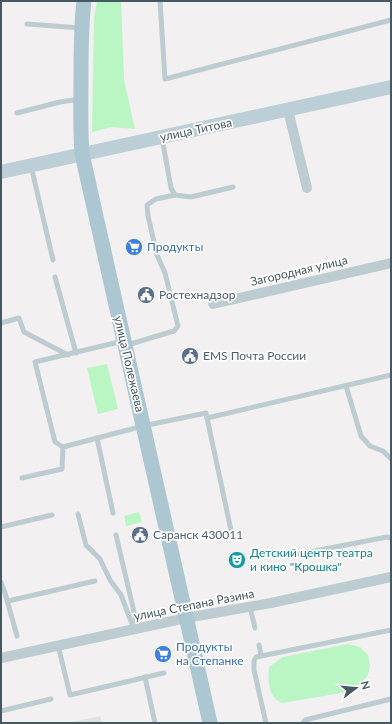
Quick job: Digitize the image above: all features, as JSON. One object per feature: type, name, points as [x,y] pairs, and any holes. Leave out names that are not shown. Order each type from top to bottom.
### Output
[{"type":"main road","name":"улица Полежаева","points":[[84,1],[80,99],[82,154],[210,723]]},
{"type":"main road","name":"улица Титова","points":[[1,172],[391,87]]},
{"type":"street","points":[[288,110],[307,188]]},
{"type":"street","name":"Загородная улица","points":[[213,304],[391,263]]},
{"type":"street","name":"улица Степана Разина","points":[[1,658],[186,618],[250,607],[391,577]]},
{"type":"lane","points":[[160,1],[165,79],[391,20]]},
{"type":"lane","points":[[27,24],[82,28]]},
{"type":"lane","points":[[18,113],[60,102],[80,99]]},
{"type":"lane","points":[[161,137],[171,188],[175,195]]},
{"type":"lane","points":[[31,165],[53,260]]},
{"type":"lane","points":[[232,187],[191,197],[175,195],[156,199],[146,205],[178,326],[174,331],[35,362],[54,442],[63,447],[143,426],[206,413],[232,535]]},
{"type":"lane","points":[[55,277],[76,353]]},
{"type":"lane","points":[[1,323],[19,318],[24,332],[68,355]]},
{"type":"lane","points":[[207,418],[391,375]]},
{"type":"lane","points":[[346,386],[361,436],[370,446],[383,451],[391,459]]},
{"type":"lane","points":[[97,438],[114,513]]},
{"type":"lane","points":[[22,478],[62,469],[63,447]]},
{"type":"lane","points":[[78,514],[86,545],[100,559],[110,580],[121,595],[136,629]]},
{"type":"lane","points":[[1,527],[52,515]]},
{"type":"lane","points":[[116,535],[136,629]]},
{"type":"lane","points":[[288,556],[390,537]]},
{"type":"lane","points":[[8,601],[95,581]]},
{"type":"lane","points":[[1,582],[8,601],[17,636]]},
{"type":"lane","points":[[250,607],[255,628]]},
{"type":"lane","points":[[266,723],[253,664],[256,657],[391,630]]},
{"type":"lane","points":[[259,645],[261,655]]},
{"type":"lane","points":[[58,646],[70,696],[164,673]]},
{"type":"lane","points":[[145,677],[155,723]]},
{"type":"lane","points":[[1,711],[51,699]]},
{"type":"lane","points":[[303,723],[305,720],[391,699]]},
{"type":"shaded area","points":[[100,716],[102,723],[68,723]]},
{"type":"green space","points":[[97,1],[121,1],[124,80],[135,129],[112,127],[92,132],[94,18]]},
{"type":"green space","points":[[107,364],[118,409],[98,414],[87,368]]},
{"type":"green space","points":[[139,512],[142,522],[126,526],[124,516]]},
{"type":"green space","points":[[348,644],[360,647],[368,655],[370,665],[368,675],[361,683],[347,692],[282,703],[277,701],[271,693],[269,683],[269,667],[283,657]]},
{"type":"place","name":"Продукты","points":[[134,247]]},
{"type":"place","name":"Ростехнадзор","points":[[146,295]]},
{"type":"place","name":"EMS Почта России","points":[[190,356]]},
{"type":"place","name":"Саранск 430011","points":[[140,535]]},
{"type":"place","name":"Детский центр театра и кино \"Крошка\"","points":[[237,560]]},
{"type":"place","name":"Продукты на Степанке","points":[[163,654]]}]
